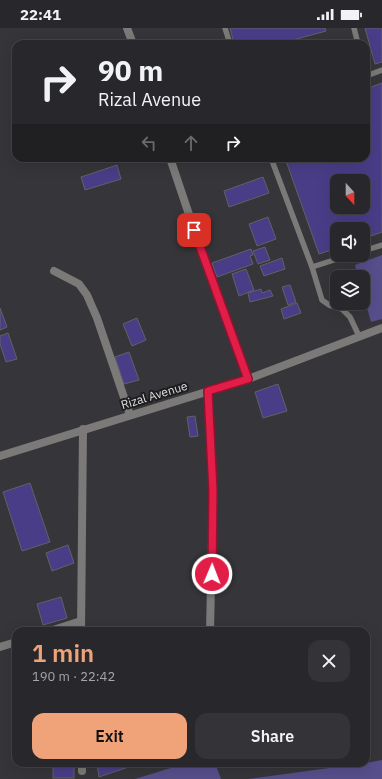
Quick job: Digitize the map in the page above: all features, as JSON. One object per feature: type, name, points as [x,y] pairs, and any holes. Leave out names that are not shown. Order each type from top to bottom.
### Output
[{"type":"street","points":[[128,28],[132,40]]},
{"type":"street","points":[[171,162],[204,259],[248,379]]},
{"type":"street","points":[[54,271],[79,284],[86,295],[99,323],[130,415]]},
{"type":"street","name":"Rizal Avenue","points":[[0,456],[248,379],[382,328]]},
{"type":"street","points":[[208,391],[213,491],[210,627]]},
{"type":"street","points":[[81,627],[84,429]]},
{"type":"street","points":[[62,627],[81,621]]},
{"type":"street","points":[[0,647],[12,643]]},
{"type":"lane","points":[[225,28],[229,40]]},
{"type":"lane","points":[[354,28],[357,40]]},
{"type":"lane","points":[[370,74],[382,70]]},
{"type":"lane","points":[[273,162],[312,267],[322,300],[329,305],[342,309],[350,317],[359,336]]},
{"type":"lane","points":[[370,249],[382,245]]},
{"type":"lane","points":[[312,267],[330,261]]},
{"type":"shaded area","points":[[382,255],[382,319],[371,322],[368,310],[370,310],[370,270],[356,270],[355,265],[363,262],[370,262],[370,259]]},
{"type":"shaded area","points":[[382,760],[382,779],[248,779],[336,767],[370,767],[370,762]]},
{"type":"shaded area","points":[[174,767],[216,767],[221,779],[135,779]]},
{"type":"building","points":[[230,28],[325,28],[326,31],[293,40],[233,40]]},
{"type":"building","points":[[365,28],[382,28],[382,62],[375,64],[370,46],[370,40],[368,40]]},
{"type":"building","points":[[382,83],[382,232],[370,236],[370,222],[330,222],[330,250],[319,254],[286,162],[370,162],[370,88]]},
{"type":"building","points":[[117,165],[121,179],[85,190],[81,177]]},
{"type":"building","points":[[263,177],[269,193],[229,207],[224,191]]},
{"type":"building","points":[[268,217],[276,239],[257,246],[249,224]]},
{"type":"building","points":[[265,247],[270,260],[258,264],[253,251]]},
{"type":"building","points":[[251,249],[253,255],[250,256],[253,264],[217,277],[212,263]]},
{"type":"building","points":[[282,258],[285,269],[264,276],[260,266]]},
{"type":"building","points":[[246,269],[254,290],[239,296],[232,274]]},
{"type":"building","points":[[290,285],[296,302],[288,305],[282,287]]},
{"type":"building","points":[[261,289],[262,293],[270,290],[273,296],[250,302],[248,293]]},
{"type":"building","points":[[297,303],[301,313],[284,319],[281,309]]},
{"type":"building","points":[[0,308],[7,327],[0,330]]},
{"type":"building","points":[[137,318],[146,340],[132,346],[123,324]]},
{"type":"building","points":[[8,333],[17,359],[6,362],[0,344],[0,336]]},
{"type":"building","points":[[129,352],[139,380],[124,384],[115,357]]},
{"type":"building","points":[[278,384],[287,411],[263,418],[255,392]]},
{"type":"building","points":[[195,416],[198,436],[190,437],[187,417]]},
{"type":"building","points":[[30,483],[50,542],[22,551],[3,492]]},
{"type":"building","points":[[68,545],[74,563],[52,571],[46,553]]},
{"type":"building","points":[[61,597],[67,618],[43,625],[37,604]]},
{"type":"building","points":[[53,767],[74,767],[74,778],[53,778]]},
{"type":"building","points":[[97,767],[128,767],[99,777]]},
{"type":"route","points":[[194,230],[248,379],[208,391],[213,491],[212,574]]}]
